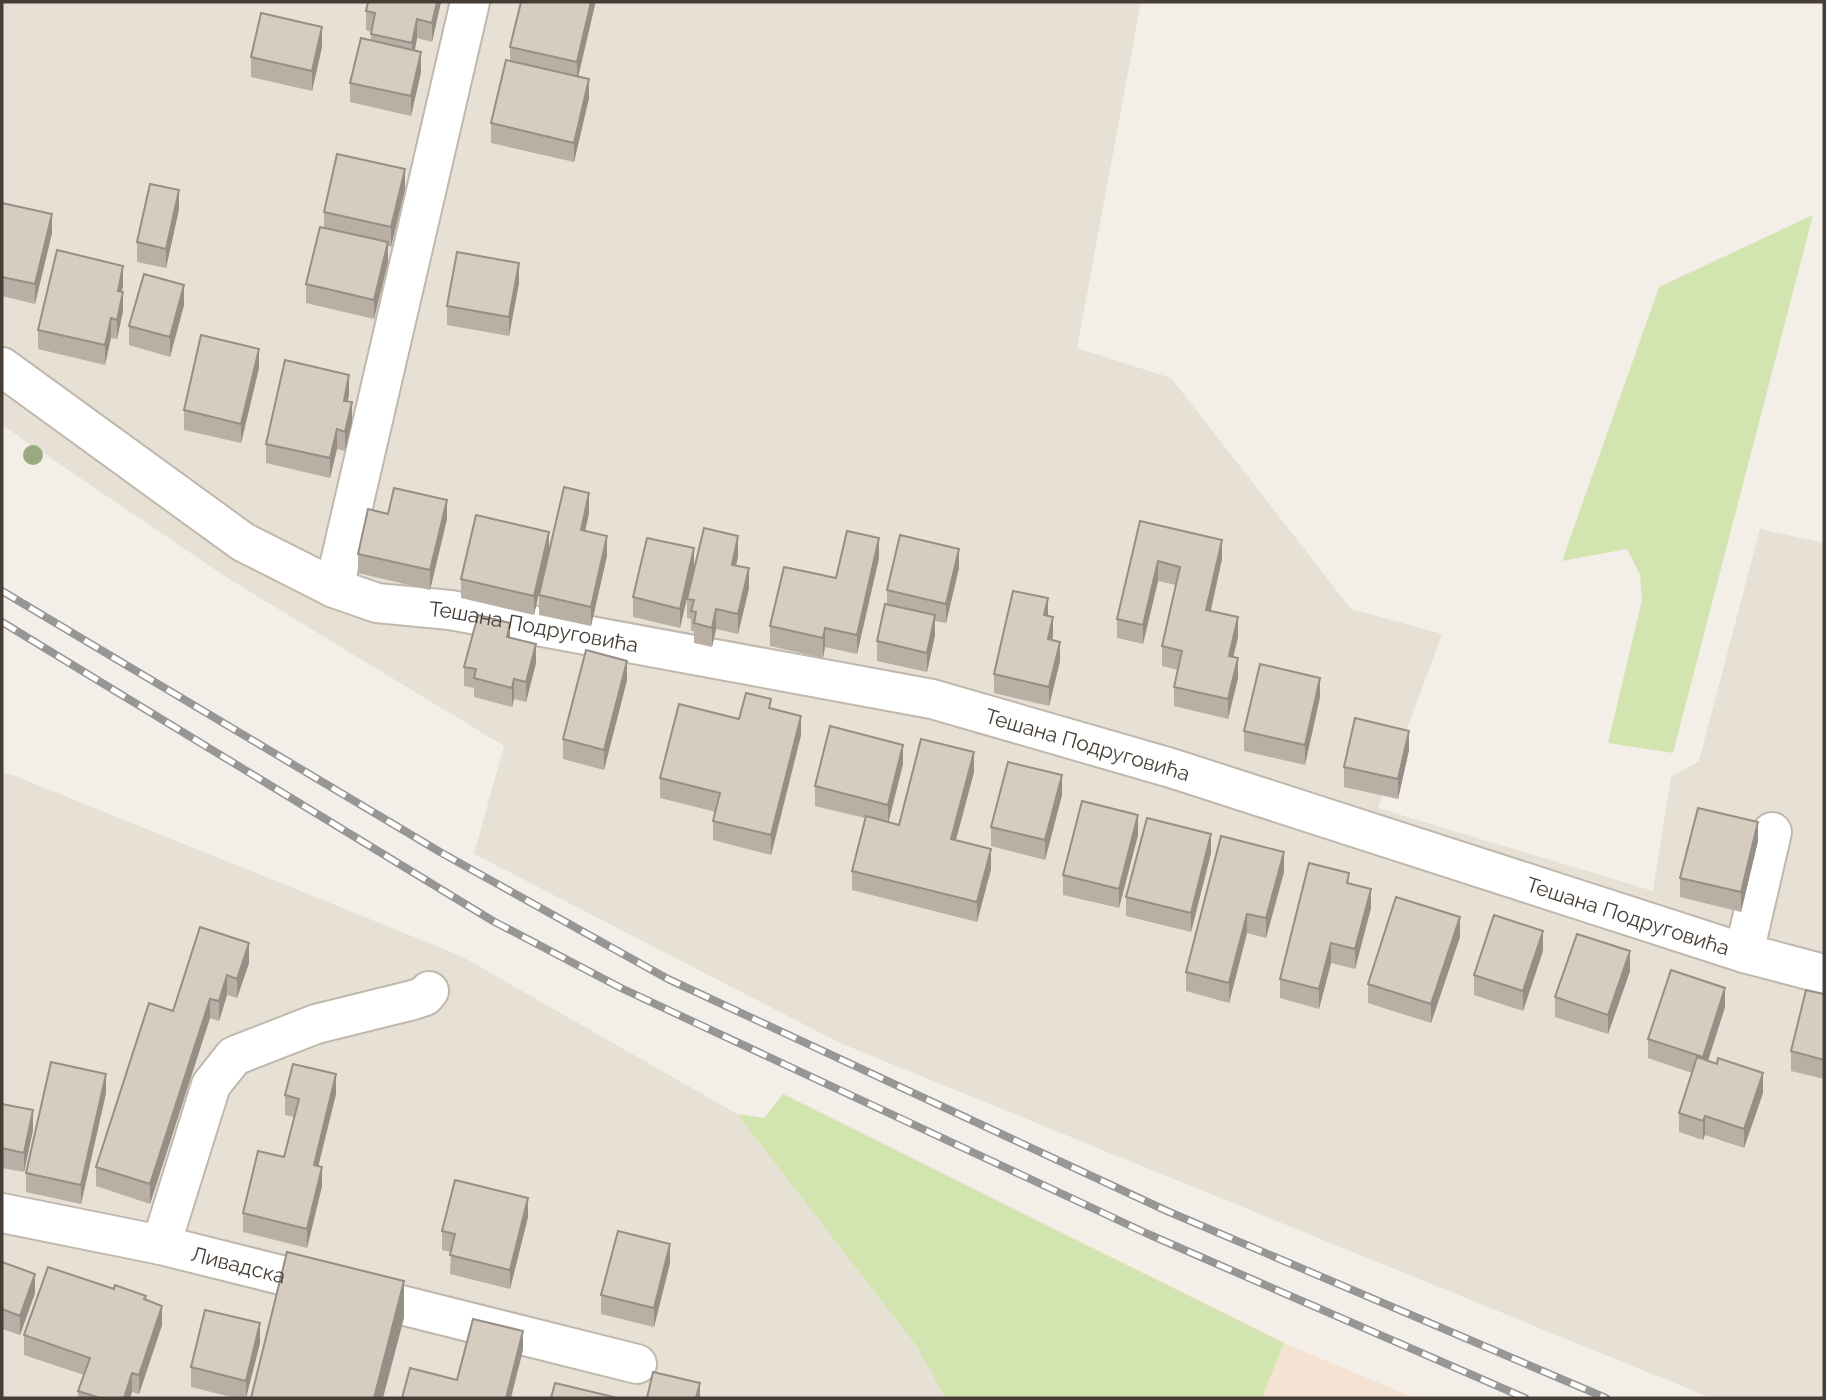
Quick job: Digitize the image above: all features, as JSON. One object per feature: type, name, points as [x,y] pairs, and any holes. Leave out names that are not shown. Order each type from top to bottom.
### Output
[{"type":"street","points":[[334,588],[470,2]]},
{"type":"street","name":"Тешана Подруговића","points":[[2,367],[243,542],[334,588],[377,603],[450,610],[932,699],[1171,768],[1744,953],[1824,974]]},
{"type":"street","points":[[1744,953],[1772,832]]},
{"type":"street","points":[[161,1245],[211,1085],[234,1056],[276,1038],[413,1000],[425,996],[429,991]]},
{"type":"street","name":"Ливадска","points":[[2,1213],[161,1245],[637,1364]]},
{"type":"shaded area","points":[[2,2],[1141,2],[1077,348],[1171,378],[1351,609],[1442,634],[1378,808],[1653,891],[1671,777],[1699,761],[1760,529],[1824,543],[1824,1398],[1711,1398],[840,1043],[474,854],[504,746],[229,579],[2,425]]},
{"type":"shaded area","points":[[2,773],[13,775],[461,956],[737,1114],[917,1347],[945,1398],[2,1398]]},
{"type":"shaded area","points":[[1284,1343],[1415,1398],[1262,1398]]},
{"type":"green space","points":[[1813,215],[1673,753],[1608,743],[1642,600],[1640,575],[1627,549],[1562,561],[1659,287]]},
{"type":"green space","points":[[783,1094],[1284,1343],[1262,1398],[945,1398],[917,1347],[737,1114],[764,1118]]},
{"type":"building","points":[[368,2],[437,2],[432,23],[417,19],[412,43],[371,34],[375,13],[366,11]]},
{"type":"building","points":[[521,2],[591,2],[577,62],[510,47]]},
{"type":"building","points":[[261,13],[322,27],[312,71],[251,57]]},
{"type":"building","points":[[361,38],[421,52],[411,96],[350,83]]},
{"type":"building","points":[[506,60],[589,79],[574,143],[491,123]]},
{"type":"building","points":[[337,154],[405,169],[391,227],[324,212]]},
{"type":"building","points":[[150,184],[179,190],[166,249],[137,242]]},
{"type":"building","points":[[2,203],[52,214],[35,284],[2,277]]},
{"type":"building","points":[[320,227],[388,242],[374,300],[306,284]]},
{"type":"building","points":[[57,250],[123,266],[118,291],[123,292],[117,320],[111,318],[105,345],[38,330]]},
{"type":"building","points":[[457,252],[519,263],[509,317],[447,306]]},
{"type":"building","points":[[144,274],[184,285],[170,337],[129,326]]},
{"type":"building","points":[[201,335],[259,349],[241,424],[184,410]]},
{"type":"building","points":[[285,360],[349,375],[344,401],[352,402],[345,432],[337,429],[330,458],[266,444]]},
{"type":"building","points":[[564,487],[589,493],[581,530],[607,536],[591,607],[539,595]]},
{"type":"building","points":[[394,488],[447,500],[430,570],[358,554],[368,509],[388,514]]},
{"type":"building","points":[[476,515],[549,532],[534,596],[461,579]]},
{"type":"building","points":[[1140,521],[1222,540],[1206,610],[1238,617],[1229,656],[1238,658],[1228,699],[1174,687],[1182,651],[1162,646],[1180,567],[1158,561],[1143,625],[1117,619]]},
{"type":"building","points":[[704,528],[738,536],[732,565],[749,568],[738,614],[716,609],[712,628],[694,623],[696,612],[691,611],[694,600],[687,599]]},
{"type":"building","points":[[847,531],[879,538],[857,635],[825,628],[823,638],[770,626],[784,567],[836,578]]},
{"type":"building","points":[[900,535],[959,549],[946,604],[887,590]]},
{"type":"building","points":[[647,538],[694,548],[680,609],[633,597]]},
{"type":"building","points":[[1013,591],[1048,598],[1044,615],[1053,617],[1048,639],[1060,642],[1049,687],[994,674]]},
{"type":"building","points":[[885,604],[935,615],[927,653],[877,641]]},
{"type":"building","points":[[478,615],[510,623],[507,637],[536,644],[526,682],[514,679],[512,688],[474,678],[476,669],[464,667]]},
{"type":"building","points":[[586,650],[627,661],[604,750],[563,739]]},
{"type":"building","points":[[1260,664],[1320,678],[1305,745],[1244,731]]},
{"type":"building","points":[[746,693],[771,699],[769,708],[801,716],[771,835],[713,821],[720,793],[660,778],[679,704],[739,719]]},
{"type":"building","points":[[1355,718],[1409,731],[1398,779],[1344,767]]},
{"type":"building","points":[[830,726],[903,745],[888,805],[815,786]]},
{"type":"building","points":[[921,739],[974,752],[951,839],[991,849],[977,902],[852,871],[866,816],[899,825]]},
{"type":"building","points":[[1008,762],[1062,775],[1045,840],[991,827]]},
{"type":"building","points":[[1082,801],[1138,815],[1119,889],[1063,875]]},
{"type":"building","points":[[1698,808],[1758,822],[1741,892],[1680,878]]},
{"type":"building","points":[[1147,818],[1211,834],[1191,913],[1126,897]]},
{"type":"building","points":[[1221,836],[1284,852],[1266,918],[1247,914],[1229,983],[1186,972]]},
{"type":"building","points":[[1309,863],[1349,873],[1347,883],[1371,889],[1355,949],[1331,943],[1319,989],[1280,979]]},
{"type":"building","points":[[1396,897],[1460,917],[1431,1004],[1368,984]]},
{"type":"building","points":[[1494,915],[1543,931],[1523,991],[1474,975]]},
{"type":"building","points":[[200,927],[249,943],[237,979],[227,975],[219,1001],[210,999],[150,1184],[96,1167],[149,1003],[173,1011]]},
{"type":"building","points":[[1577,934],[1630,951],[1608,1015],[1555,997]]},
{"type":"building","points":[[1671,970],[1725,988],[1703,1057],[1648,1039]]},
{"type":"building","points":[[1806,990],[1824,994],[1824,1060],[1791,1051]]},
{"type":"building","points":[[1697,1057],[1717,1064],[1718,1058],[1763,1073],[1744,1129],[1705,1116],[1703,1121],[1679,1113]]},
{"type":"building","points":[[51,1062],[106,1074],[81,1185],[26,1173]]},
{"type":"building","points":[[293,1064],[336,1074],[314,1165],[322,1167],[307,1229],[243,1213],[258,1151],[284,1157],[299,1099],[285,1095]]},
{"type":"building","points":[[2,1104],[33,1110],[24,1153],[2,1148]]},
{"type":"building","points":[[455,1180],[528,1198],[510,1270],[450,1255],[455,1234],[442,1231]]},
{"type":"building","points":[[618,1231],[670,1244],[654,1308],[601,1295]]},
{"type":"building","points":[[287,1252],[404,1281],[374,1398],[251,1398]]},
{"type":"building","points":[[2,1262],[35,1274],[20,1316],[2,1309]]},
{"type":"building","points":[[48,1267],[114,1289],[115,1285],[146,1296],[144,1299],[162,1306],[139,1375],[132,1373],[124,1398],[100,1398],[78,1391],[90,1358],[24,1335]]},
{"type":"building","points":[[205,1310],[260,1323],[246,1381],[191,1367]]},
{"type":"building","points":[[473,1319],[523,1331],[506,1398],[402,1398],[410,1368],[457,1380]]},
{"type":"building","points":[[653,1372],[700,1383],[696,1398],[647,1398]]},
{"type":"building","points":[[555,1383],[614,1397],[614,1398],[551,1398]]},
{"type":"railway","points":[[2,591],[440,852],[668,979],[1167,1211],[1606,1398]]},
{"type":"railway","points":[[2,622],[493,921],[621,988],[1148,1234],[1525,1398]]}]
